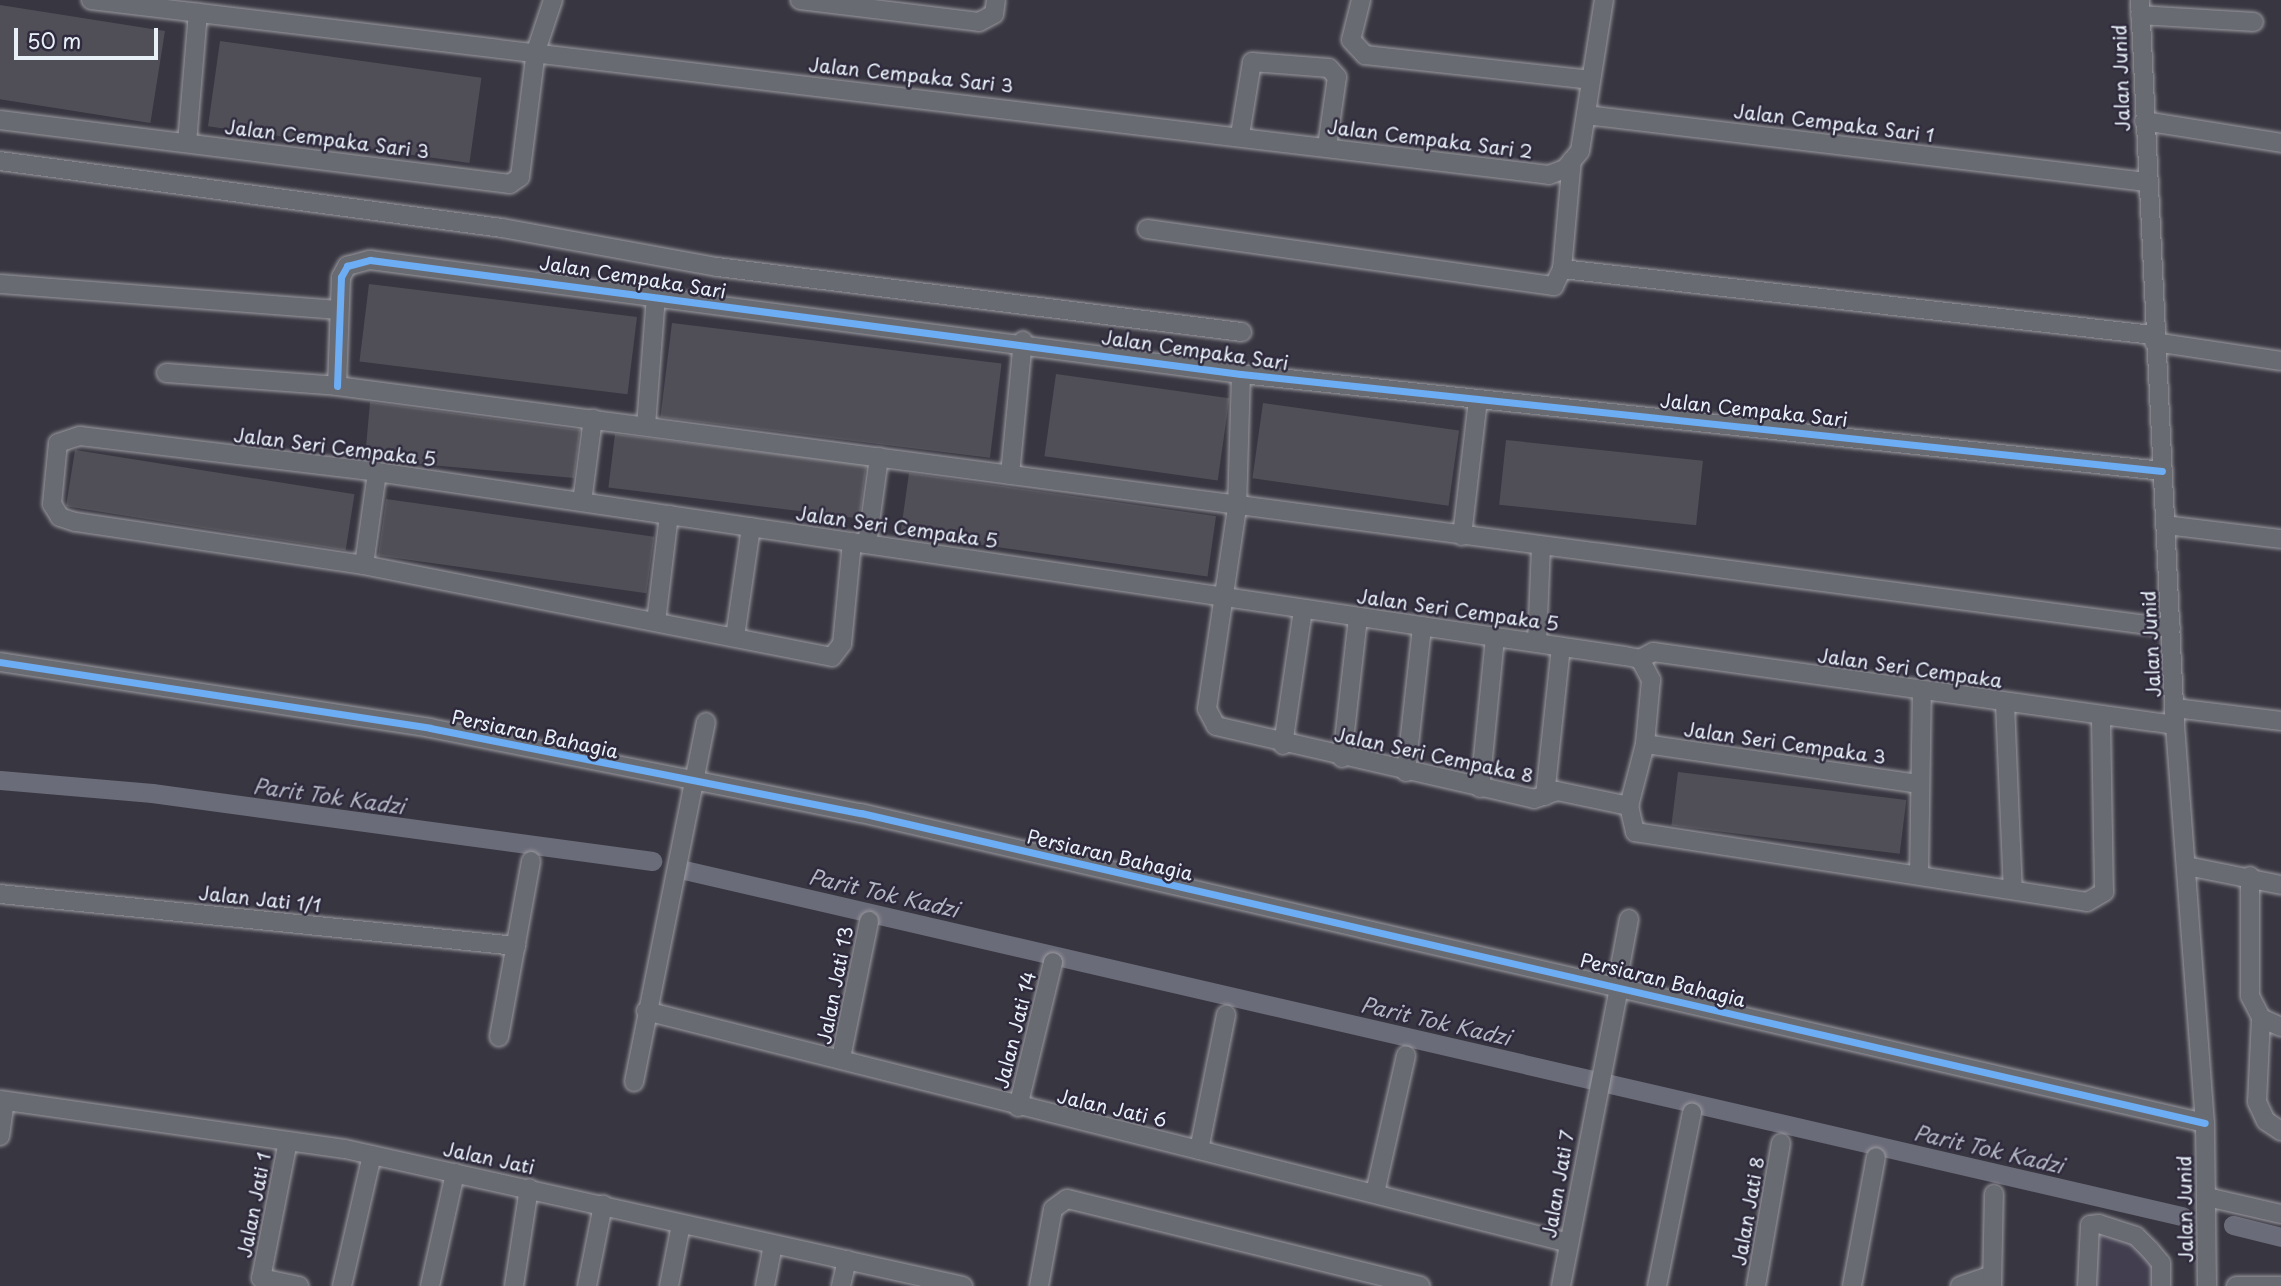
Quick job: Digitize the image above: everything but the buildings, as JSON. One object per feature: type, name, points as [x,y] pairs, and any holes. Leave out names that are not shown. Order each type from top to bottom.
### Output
[{"type":"street","name":"Jalan Cempaka Sari 3","points":[[92,0],[1281,140]]},
{"type":"street","points":[[536,51],[553,0]]},
{"type":"street","points":[[803,0],[979,22],[994,14],[996,0]]},
{"type":"street","points":[[1361,0],[1351,40],[1365,55],[1590,80]]},
{"type":"street","points":[[1147,229],[1554,286],[1562,269],[1572,160],[1586,116],[1604,0]]},
{"type":"street","points":[[2140,8],[2254,22]]},
{"type":"street","name":"Jalan Junid","points":[[2140,8],[2146,182],[2175,717],[2205,1123],[2207,1286]]},
{"type":"street","points":[[187,143],[198,12]]},
{"type":"street","name":"Jalan Cempaka Sari 3","points":[[0,120],[510,184],[520,177],[536,51]]},
{"type":"street","points":[[1240,135],[1252,62],[1329,68],[1337,77],[1326,146]]},
{"type":"street","name":"Jalan Cempaka Sari 1","points":[[1586,116],[2146,182]]},
{"type":"street","points":[[2144,121],[2281,143]]},
{"type":"street","name":"Jalan Cempaka Sari 2","points":[[1281,140],[1549,175],[1572,160]]},
{"type":"street","points":[[0,161],[502,228],[717,267],[1242,332]]},
{"type":"street","name":"Jalan Cempaka Sari","points":[[338,386],[340,310],[347,266],[370,260],[1023,341],[1241,374],[2162,471]]},
{"type":"street","points":[[1562,269],[2154,338],[2281,361]]},
{"type":"street","points":[[0,284],[340,310]]},
{"type":"street","points":[[646,426],[656,295]]},
{"type":"street","points":[[1010,475],[1023,341]]},
{"type":"street","points":[[166,373],[338,386],[879,457],[1237,508],[2171,628]]},
{"type":"street","points":[[1226,597],[1237,508],[1241,374]]},
{"type":"street","points":[[1462,536],[1478,400]]},
{"type":"street","points":[[582,502],[593,419]]},
{"type":"street","name":"Jalan Seri Cempaka 5","points":[[364,565],[75,522],[60,517],[52,504],[58,443],[80,436],[377,472],[1640,659]]},
{"type":"street","points":[[377,472],[364,565],[735,637],[838,653],[879,457]]},
{"type":"street","points":[[656,622],[669,515]]},
{"type":"street","points":[[2165,525],[2281,539]]},
{"type":"street","points":[[735,637],[751,527]]},
{"type":"street","points":[[1537,643],[1541,547]]},
{"type":"street","name":"Jalan Seri Cempaka 8","points":[[1226,597],[1206,709],[1216,726],[1229,733],[1480,788],[1545,796],[1557,791],[1629,806]]},
{"type":"street","points":[[1283,745],[1303,609]]},
{"type":"street","points":[[1342,758],[1358,617]]},
{"type":"street","points":[[1406,772],[1422,626]]},
{"type":"street","points":[[1480,788],[1495,637]]},
{"type":"street","points":[[1545,796],[1561,647]]},
{"type":"street","name":"Jalan Seri Cempaka","points":[[1640,659],[1653,652],[1922,692],[2101,715],[2281,721]]},
{"type":"street","points":[[1640,659],[1651,680],[1645,744],[1629,806],[1635,832],[2087,902],[2102,897],[2101,715]]},
{"type":"street","name":"Persiaran Bahagia","points":[[0,662],[430,728],[694,783],[861,813],[1618,983],[1864,1047],[2205,1123]]},
{"type":"street","points":[[1919,875],[1922,692]]},
{"type":"street","points":[[2006,703],[2013,890]]},
{"type":"street","points":[[634,1082],[646,1011],[706,722]]},
{"type":"street","name":"Jalan Seri Cempaka 3","points":[[1645,744],[1919,784]]},
{"type":"street","points":[[499,1037],[531,861]]},
{"type":"street","points":[[2187,866],[2250,876],[2281,885]]},
{"type":"street","points":[[2250,876],[2250,996],[2261,1018],[2257,1102],[2266,1121],[2281,1131]]},
{"type":"street","name":"Jalan Jati 1/1","points":[[0,894],[516,946]]},
{"type":"street","points":[[1618,983],[1629,919]]},
{"type":"street","name":"Jalan Jati 13","points":[[841,1058],[869,921]]},
{"type":"street","name":"Jalan Jati 14","points":[[1018,1107],[1053,962]]},
{"type":"street","name":"Jalan Jati 7","points":[[1561,1286],[1618,983]]},
{"type":"street","name":"Jalan Jati 6","points":[[646,1011],[841,1058],[1018,1107],[1569,1243]]},
{"type":"street","points":[[1199,1150],[1226,1015]]},
{"type":"street","points":[[2261,1018],[2281,1027]]},
{"type":"street","points":[[1375,1193],[1406,1055]]},
{"type":"street","points":[[0,1136],[3,1100]]},
{"type":"street","name":"Jalan Jati","points":[[3,1100],[372,1155],[847,1260],[932,1283],[963,1286]]},
{"type":"street","points":[[1657,1286],[1692,1113]]},
{"type":"street","name":"Jalan Jati 1","points":[[288,1141],[261,1278],[299,1286]]},
{"type":"street","name":"Jalan Jati 8","points":[[1756,1286],[1781,1143]]},
{"type":"street","points":[[342,1286],[372,1155]]},
{"type":"street","points":[[1852,1286],[1876,1157]]},
{"type":"street","points":[[430,1286],[455,1173]]},
{"type":"street","points":[[514,1286],[529,1188]]},
{"type":"street","points":[[1960,1286],[1992,1281],[1994,1194]]},
{"type":"street","points":[[2207,1197],[2281,1214]]},
{"type":"street","points":[[1039,1286],[1053,1209],[1068,1199],[1419,1286]]},
{"type":"street","points":[[587,1286],[603,1205]]},
{"type":"street","points":[[669,1286],[681,1224]]},
{"type":"street","points":[[2087,1286],[2090,1226],[2116,1227],[2136,1236],[2161,1263],[2161,1286]]},
{"type":"street","points":[[765,1286],[773,1245]]},
{"type":"street","points":[[841,1286],[847,1260]]},
{"type":"street","points":[[2236,1286],[2281,1286]]},
{"type":"shaded area","points":[[2086,1222],[2138,1233],[2167,1286],[2083,1286]]},
{"type":"waterway","name":"Parit Tok Kadzi","points":[[0,780],[152,793],[652,861]]},
{"type":"waterway","name":"Parit Tok Kadzi","points":[[680,869],[2182,1216]]},
{"type":"waterway","name":"Parit Tok Kadzi","points":[[2233,1225],[2281,1237]]},
{"type":"cycle path","points":[[337,386],[341,277],[347,266],[370,260],[1241,374],[2162,471]]},
{"type":"cycle path","points":[[0,662],[430,728],[861,813],[2205,1123]]}]
